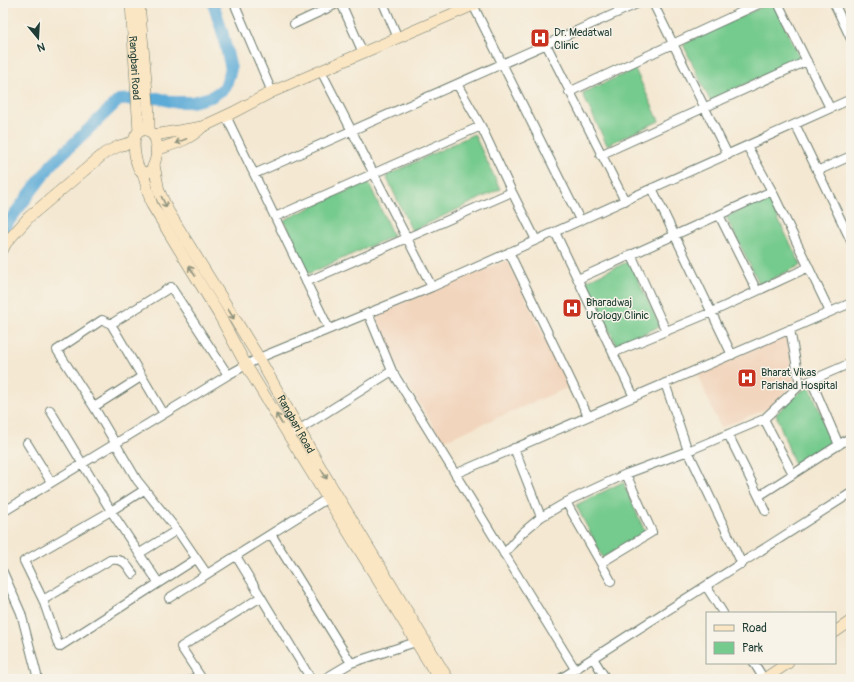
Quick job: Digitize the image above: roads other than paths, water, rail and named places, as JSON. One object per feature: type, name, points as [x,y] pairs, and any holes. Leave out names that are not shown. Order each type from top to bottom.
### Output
[{"type":"street","name":"Rangbari Road","points":[[131,3],[141,79],[149,114],[136,159],[139,168],[144,173],[152,205],[218,313],[246,365],[439,679]]},
{"type":"street","name":"Rangbari Road","points":[[139,3],[141,79],[138,118],[144,135],[157,144],[154,165],[159,191],[168,211],[258,358],[327,478],[448,679]]},
{"type":"street","points":[[234,3],[272,92]]},
{"type":"street","points":[[294,24],[340,3],[363,53]]},
{"type":"street","points":[[383,3],[398,38]]},
{"type":"street","points":[[254,174],[639,3]]},
{"type":"street","points":[[653,3],[728,154]]},
{"type":"street","points":[[569,92],[761,3]]},
{"type":"street","points":[[778,3],[830,108]]},
{"type":"street","points":[[834,3],[851,39]]},
{"type":"street","points":[[3,249],[6,243],[29,217],[104,153],[144,135],[202,127],[272,92],[476,4],[502,65],[580,220]]},
{"type":"street","points":[[546,44],[624,201]]},
{"type":"street","points":[[600,155],[807,61]]},
{"type":"street","points":[[321,71],[432,287]]},
{"type":"street","points":[[457,84],[481,126],[536,240]]},
{"type":"street","points":[[3,512],[258,358],[432,287],[851,99]]},
{"type":"street","points":[[226,116],[329,329]]},
{"type":"street","points":[[796,124],[851,241]]},
{"type":"street","points":[[275,217],[481,126]]},
{"type":"street","points":[[156,150],[185,140],[196,134],[202,127]]},
{"type":"street","points":[[747,146],[772,191],[830,312]]},
{"type":"street","points":[[817,171],[851,156]]},
{"type":"street","points":[[144,173],[151,171],[154,165]]},
{"type":"street","points":[[652,188],[732,355]]},
{"type":"street","points":[[578,279],[772,191]]},
{"type":"street","points":[[306,282],[512,192]]},
{"type":"street","points":[[719,215],[757,291]]},
{"type":"street","points":[[555,232],[634,397]]},
{"type":"street","points":[[509,252],[588,416]]},
{"type":"street","points":[[631,254],[666,331]]},
{"type":"street","points":[[613,353],[712,312],[808,267]]},
{"type":"street","points":[[110,324],[171,287],[228,375]]},
{"type":"street","points":[[455,474],[851,303]]},
{"type":"street","points":[[368,313],[392,371],[575,669]]},
{"type":"street","points":[[164,414],[110,324],[102,320],[57,350],[94,407],[114,444],[144,490],[177,530],[207,574]]},
{"type":"street","points":[[790,329],[800,384]]},
{"type":"street","points":[[504,554],[522,533],[541,518],[566,502],[626,474],[688,451],[764,419],[800,384],[850,365]]},
{"type":"street","points":[[289,436],[392,371]]},
{"type":"street","points":[[94,407],[141,377]]},
{"type":"street","points":[[812,380],[839,445]]},
{"type":"street","points":[[665,384],[688,451],[742,564]]},
{"type":"street","points":[[50,410],[111,511],[158,582]]},
{"type":"street","points":[[764,419],[792,474]]},
{"type":"street","points":[[728,434],[766,511]]},
{"type":"street","points":[[759,496],[851,437]]},
{"type":"street","points":[[27,443],[51,482]]},
{"type":"street","points":[[514,448],[541,518]]},
{"type":"street","points":[[600,564],[652,532],[626,474]]},
{"type":"street","points":[[144,490],[111,511],[24,561],[43,600],[59,647],[196,558]]},
{"type":"street","points":[[560,679],[851,493]]},
{"type":"street","points":[[169,598],[328,498]]},
{"type":"street","points":[[566,502],[611,582]]},
{"type":"street","points":[[140,553],[177,530]]},
{"type":"street","points":[[272,534],[351,662]]},
{"type":"street","points":[[236,556],[311,679]]},
{"type":"street","points":[[43,600],[110,560],[121,560],[133,574]]},
{"type":"street","points":[[3,572],[21,613],[38,679]]},
{"type":"street","points":[[706,586],[722,612]]},
{"type":"street","points":[[197,678],[181,647],[261,597]]},
{"type":"street","points":[[836,631],[851,621]]},
{"type":"street","points":[[324,679],[351,662],[416,642]]},
{"type":"street","points":[[593,658],[606,679]]},
{"type":"street","points":[[755,664],[764,679],[786,664]]},
{"type":"waterway","points":[[3,229],[52,164],[119,100],[158,98],[173,102],[192,102],[211,97],[225,88],[231,69],[222,31],[213,3]]},
{"type":"place","name":"Dr. Medatwal Clinic","points":[[540,38]]},
{"type":"place","name":"Bharadwaj Urology Clinic","points":[[572,308]]},
{"type":"place","name":"Bharat Vikas Parishad Hospital","points":[[747,378]]}]
